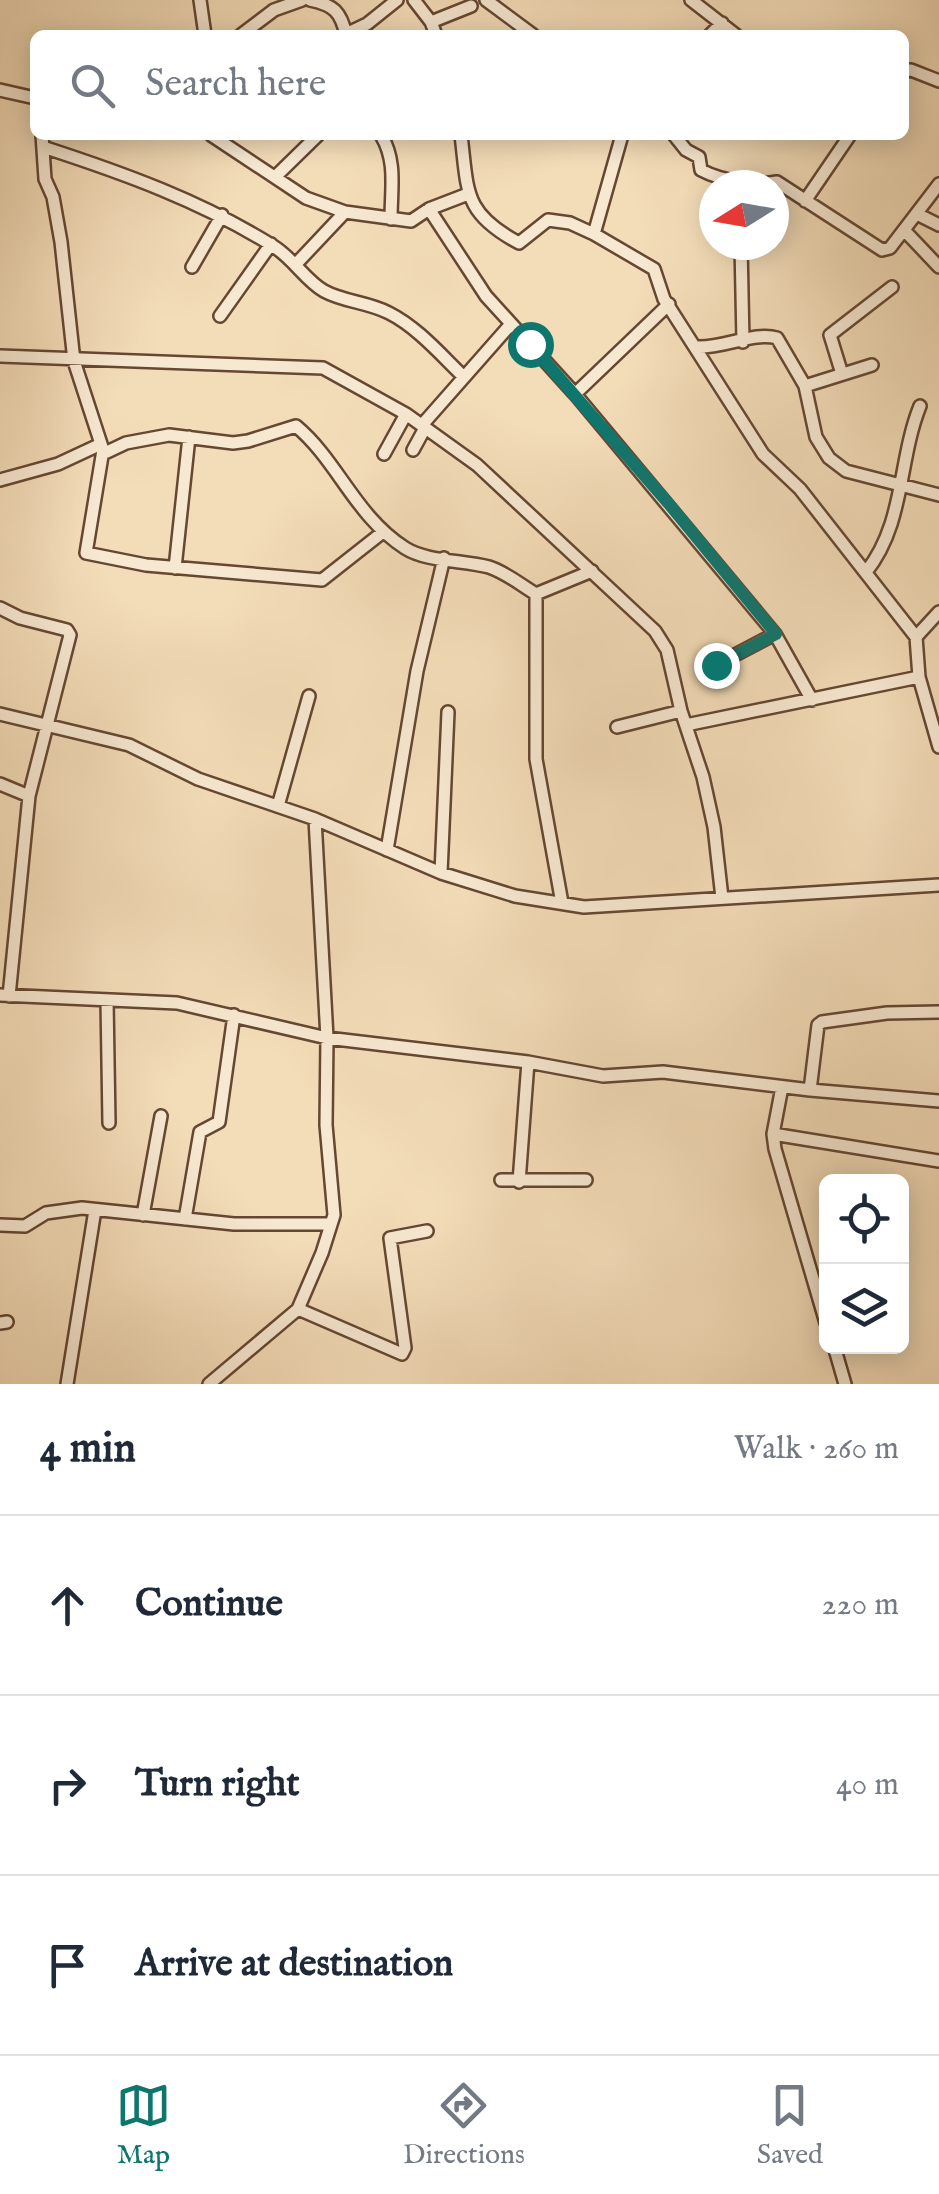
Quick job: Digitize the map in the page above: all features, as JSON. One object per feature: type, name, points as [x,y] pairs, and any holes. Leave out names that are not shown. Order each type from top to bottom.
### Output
[{"type":"street","points":[[200,0],[204,30]]},
{"type":"street","points":[[248,30],[274,10],[302,0]]},
{"type":"street","points":[[310,0],[329,4],[341,15],[345,30]]},
{"type":"street","points":[[354,30],[397,0]]},
{"type":"street","points":[[414,0],[434,30]]},
{"type":"street","points":[[486,0],[526,30]]},
{"type":"street","points":[[691,0],[730,30]]},
{"type":"street","points":[[431,22],[472,6]]},
{"type":"street","points":[[715,30],[722,23]]},
{"type":"street","points":[[909,70],[939,81]]},
{"type":"street","points":[[0,90],[30,97]]},
{"type":"street","points":[[219,140],[306,198],[344,212],[410,221],[468,194]]},
{"type":"street","points":[[275,177],[313,140]]},
{"type":"street","points":[[383,140],[392,161],[390,219]]},
{"type":"street","points":[[462,140],[468,194],[490,228],[518,242],[548,220],[570,223],[654,269],[668,304],[763,454],[800,489],[916,637],[919,677],[939,747]]},
{"type":"street","points":[[594,234],[621,140]]},
{"type":"street","points":[[678,140],[699,158],[701,170],[714,177],[777,182],[882,250],[890,248],[939,184]]},
{"type":"street","points":[[805,202],[847,140]]},
{"type":"street","points":[[382,532],[322,580],[176,568],[86,553],[102,447],[74,361],[61,242],[53,198],[44,179],[42,141],[222,215],[271,244],[320,289],[392,314],[464,377]]},
{"type":"street","points":[[429,209],[486,296],[575,394],[776,634],[812,700]]},
{"type":"street","points":[[296,264],[344,212]]},
{"type":"street","points":[[917,214],[939,225]]},
{"type":"street","points":[[192,266],[222,215]]},
{"type":"street","points":[[904,230],[939,267]]},
{"type":"street","points":[[220,316],[271,244]]},
{"type":"street","points":[[741,260],[743,342]]},
{"type":"street","points":[[842,374],[830,336],[892,287]]},
{"type":"street","points":[[575,394],[668,304]]},
{"type":"street","points":[[413,450],[424,427],[511,324]]},
{"type":"street","points":[[696,347],[766,336],[777,338],[805,386],[816,437],[829,458],[846,471],[939,495]]},
{"type":"street","points":[[0,356],[323,368],[406,414],[477,465],[655,632],[668,650],[681,711],[704,777],[722,898]]},
{"type":"street","points":[[805,386],[872,365]]},
{"type":"street","points":[[866,572],[881,553],[890,531],[911,430],[920,406]]},
{"type":"street","points":[[384,454],[406,414]]},
{"type":"street","points":[[102,447],[107,452],[126,443],[169,435],[233,443],[296,426],[313,440],[341,483],[382,532],[410,551],[493,568],[536,594]]},
{"type":"street","points":[[176,568],[189,437]]},
{"type":"street","points":[[0,480],[102,447]]},
{"type":"street","points":[[386,850],[416,671],[444,558]]},
{"type":"street","points":[[536,594],[592,571]]},
{"type":"street","points":[[536,594],[536,758],[562,903]]},
{"type":"street","points":[[0,608],[20,618],[67,630],[70,635],[29,796],[5,996],[178,1004],[327,1038],[528,1062],[602,1076],[663,1072],[939,1102]]},
{"type":"street","points":[[916,637],[939,612]]},
{"type":"street","points":[[716,665],[776,634]]},
{"type":"street","points":[[686,725],[919,677]]},
{"type":"street","points":[[278,806],[309,696]]},
{"type":"street","points":[[617,727],[681,711]]},
{"type":"street","points":[[441,873],[448,712]]},
{"type":"street","points":[[0,714],[129,745],[198,778],[315,819],[441,873],[515,896],[584,907],[939,885]]},
{"type":"street","points":[[0,784],[29,796]]},
{"type":"street","points":[[209,1384],[298,1309],[334,1215],[326,1125],[327,1038],[315,819]]},
{"type":"street","points":[[107,1000],[108,1124]]},
{"type":"street","points":[[810,1090],[818,1025],[822,1022],[886,1013],[939,1012]]},
{"type":"street","points":[[184,1218],[200,1132],[219,1122],[234,1015]]},
{"type":"street","points":[[519,1182],[528,1062]]},
{"type":"street","points":[[782,1086],[773,1134],[819,1298]]},
{"type":"street","points":[[143,1214],[161,1116]]},
{"type":"street","points":[[773,1134],[939,1161]]},
{"type":"street","points":[[501,1180],[586,1180]]},
{"type":"street","points":[[0,1225],[25,1226],[46,1213],[95,1210],[234,1224],[331,1224]]},
{"type":"street","points":[[67,1384],[95,1210]]},
{"type":"street","points":[[298,1309],[402,1354],[405,1348],[390,1238],[426,1230]]},
{"type":"street","points":[[836,1354],[845,1384]]},
{"type":"route","points":[[530,344],[776,634],[716,665]]}]
